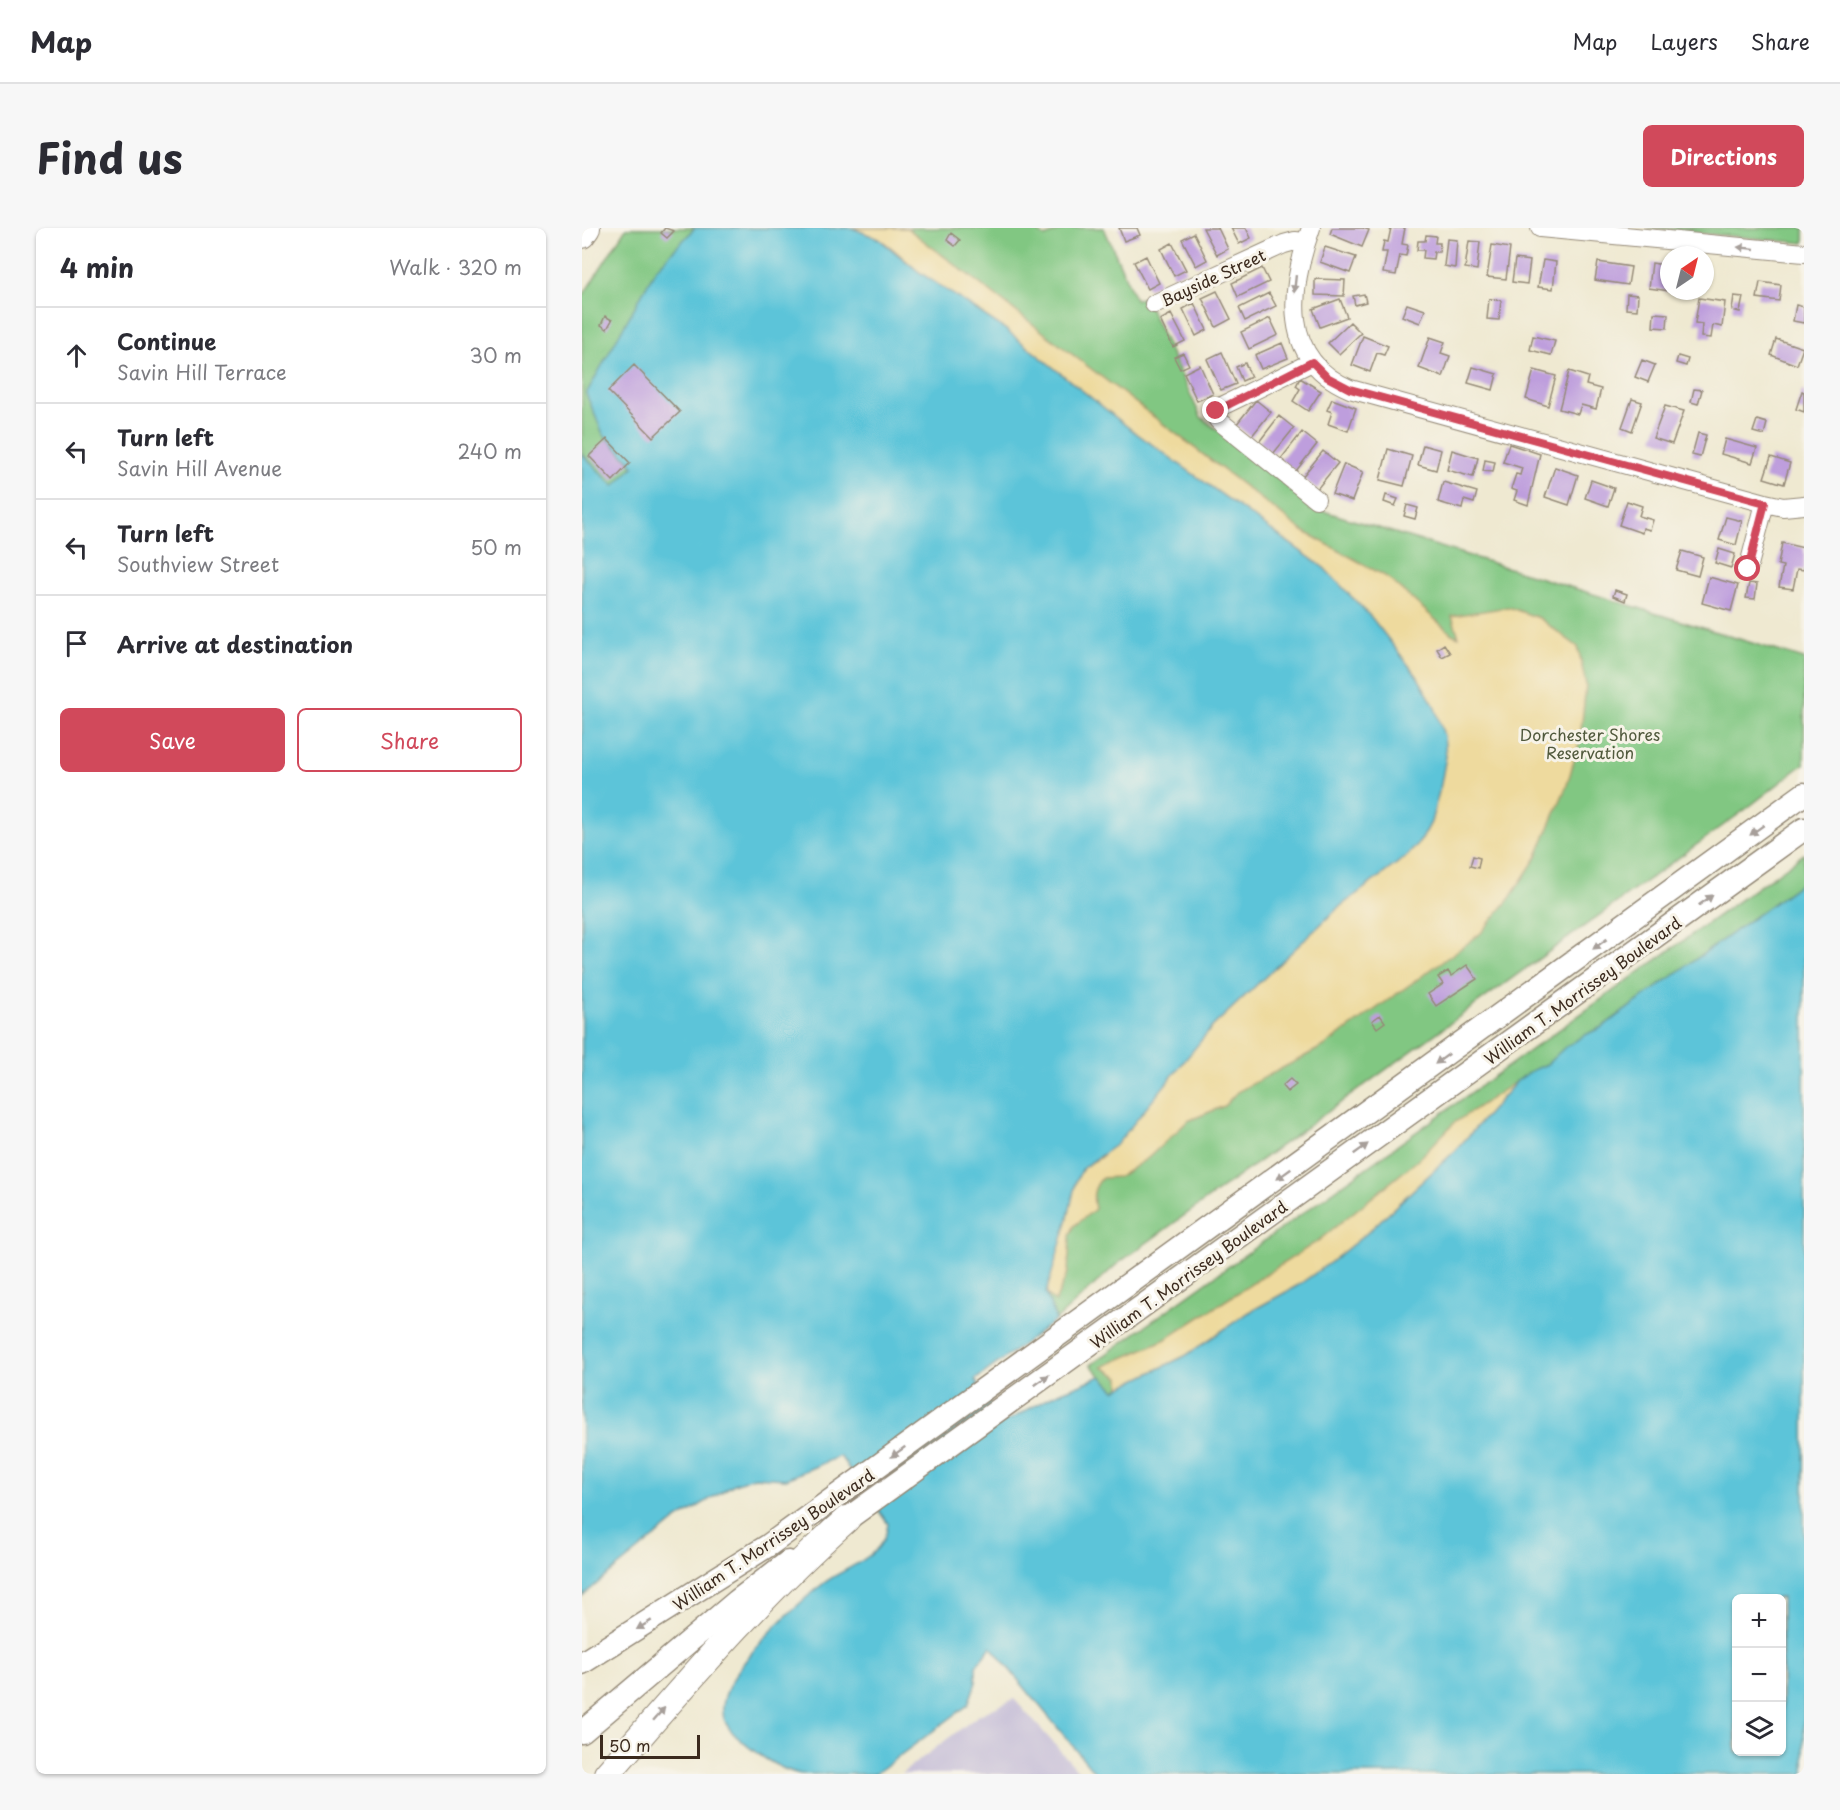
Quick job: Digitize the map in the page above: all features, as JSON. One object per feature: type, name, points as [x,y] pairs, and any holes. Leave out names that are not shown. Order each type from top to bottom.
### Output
[{"type":"highway","points":[[582,235],[586,228]]},
{"type":"highway","points":[[607,1774],[747,1616],[812,1550],[840,1509]]},
{"type":"main road","name":"William T. Morrissey Boulevard","points":[[582,1732],[737,1601],[840,1509],[1077,1323],[1804,794]]},
{"type":"main road","name":"William T. Morrissey Boulevard","points":[[582,1663],[840,1509],[1092,1343],[1804,829]]},
{"type":"street","points":[[1540,228],[1619,232],[1804,253]]},
{"type":"street","points":[[1309,235],[1296,275],[1294,304],[1301,337],[1312,362],[1327,377],[1350,389],[1765,503],[1783,507],[1804,506]]},
{"type":"street","name":"Bayside Street","points":[[1154,304],[1284,244],[1309,235]]},
{"type":"street","points":[[1312,362],[1220,407],[1215,414],[1218,420],[1316,499]]},
{"type":"street","points":[[1748,569],[1765,503]]},
{"type":"shaded area","points":[[1014,1699],[1081,1774],[901,1774],[979,1715]]},
{"type":"green space","name":"Dorchester Shores Reservation","points":[[626,228],[1033,228],[1045,237],[1066,228],[1104,228],[1135,299],[1145,298],[1201,417],[1317,509],[1804,659],[1804,764],[1746,809],[1116,1265],[1056,1320],[1046,1293],[1306,554],[1202,479],[692,421],[582,517],[582,297]]},
{"type":"green space","points":[[1647,228],[1804,228],[1804,243]]},
{"type":"green space","points":[[1804,854],[1804,881],[1602,1027],[1567,1048],[1546,1066],[1528,1073],[1515,1083],[1483,1120],[1150,1374],[1114,1391],[1091,1365]]},
{"type":"sand","points":[[852,228],[907,228],[1303,531],[1387,577],[1452,634],[1459,637],[1452,616],[1508,607],[1539,618],[1578,647],[1586,685],[1580,740],[1567,785],[1536,858],[1510,898],[1481,933],[1324,1046],[1237,1092],[1224,1106],[1188,1121],[1148,1158],[1119,1177],[1102,1178],[1094,1192],[1095,1209],[1074,1226],[1070,1236],[1068,1272],[1055,1302],[1046,1293],[1076,1181],[1083,1167],[1100,1158],[1212,1027],[1338,908],[1408,855],[1422,839],[1431,822],[1446,756],[1417,676],[1324,568],[1129,428],[1005,329],[919,272],[879,239]]},
{"type":"sand","points":[[1517,1081],[1456,1150],[1367,1233],[1297,1286],[1248,1313],[1185,1356],[1120,1388],[1120,1377],[1102,1367],[1166,1339],[1318,1241],[1418,1160],[1454,1123]]},
{"type":"water","points":[[695,228],[852,228],[879,239],[919,272],[1005,329],[1129,428],[1324,568],[1371,617],[1417,676],[1434,705],[1444,736],[1446,756],[1431,822],[1422,839],[1408,855],[1338,908],[1212,1027],[1117,1144],[1083,1168],[1076,1181],[1068,1218],[1046,1293],[1056,1320],[975,1380],[1001,1418],[1009,1420],[1054,1395],[1101,1376],[1115,1390],[1185,1356],[1248,1313],[1297,1286],[1367,1233],[1456,1150],[1517,1081],[1547,1064],[1564,1048],[1602,1027],[1804,881],[1804,1774],[1096,1774],[991,1647],[976,1666],[976,1682],[968,1705],[879,1771],[874,1774],[792,1772],[766,1759],[733,1733],[723,1715],[725,1696],[746,1660],[779,1623],[824,1583],[864,1560],[880,1545],[885,1536],[888,1524],[840,1456],[786,1479],[754,1477],[734,1484],[676,1520],[582,1596],[582,454],[614,486],[634,466],[603,434],[586,394],[656,269]]},
{"type":"building","points":[[665,228],[674,231],[667,238],[661,233]]},
{"type":"building","points":[[1119,228],[1137,228],[1140,235],[1124,241]]},
{"type":"building","points":[[1203,228],[1218,228],[1228,249],[1217,255]]},
{"type":"building","points":[[1231,228],[1246,228],[1251,238],[1239,244]]},
{"type":"building","points":[[1332,228],[1369,230],[1362,247],[1330,234]]},
{"type":"building","points":[[1391,228],[1405,228],[1402,244],[1408,245],[1406,256],[1400,255],[1396,275],[1383,273],[1387,252],[1382,252],[1384,241],[1388,242]]},
{"type":"building","points":[[951,233],[960,240],[955,246],[947,240]]},
{"type":"building","points":[[1194,233],[1207,260],[1196,266],[1182,239]]},
{"type":"building","points":[[1426,235],[1436,236],[1435,243],[1440,243],[1439,252],[1434,252],[1433,259],[1423,258],[1424,250],[1417,250],[1418,241],[1425,241]]},
{"type":"building","points":[[1447,239],[1457,240],[1455,268],[1444,266]]},
{"type":"building","points":[[1469,241],[1480,242],[1477,270],[1465,268]]},
{"type":"building","points":[[1172,243],[1186,270],[1174,276],[1161,249]]},
{"type":"building","points":[[1492,245],[1510,248],[1506,279],[1487,277]]},
{"type":"building","points":[[1325,247],[1356,257],[1350,273],[1320,262]]},
{"type":"building","points":[[1146,256],[1159,283],[1148,289],[1134,262]]},
{"type":"building","points":[[1515,259],[1530,261],[1527,284],[1512,282]]},
{"type":"building","points":[[1543,260],[1556,262],[1553,289],[1538,287]]},
{"type":"building","points":[[1598,262],[1631,267],[1628,285],[1595,280]]},
{"type":"building","points":[[1652,263],[1660,264],[1660,290],[1649,288]]},
{"type":"building","points":[[1262,268],[1269,282],[1238,297],[1232,283]]},
{"type":"building","points":[[1315,279],[1345,280],[1344,296],[1315,295]]},
{"type":"building","points":[[1760,282],[1781,285],[1779,301],[1757,298]]},
{"type":"building","points":[[1217,291],[1231,319],[1216,327],[1202,298]]},
{"type":"building","points":[[1269,293],[1276,306],[1245,321],[1239,308]]},
{"type":"building","points":[[1364,294],[1366,302],[1355,305],[1353,296]]},
{"type":"building","points":[[1627,294],[1638,295],[1637,310],[1626,309]]},
{"type":"building","points":[[1734,296],[1743,297],[1740,312],[1732,310]]},
{"type":"building","points":[[1340,299],[1347,317],[1320,327],[1313,309]]},
{"type":"building","points":[[1489,299],[1501,300],[1499,320],[1487,319]]},
{"type":"building","points":[[1699,300],[1725,302],[1722,327],[1713,325],[1711,338],[1701,337],[1702,324],[1695,323]]},
{"type":"building","points":[[1194,303],[1207,330],[1196,336],[1183,309]]},
{"type":"building","points":[[1407,304],[1425,310],[1420,323],[1402,316]]},
{"type":"building","points":[[1796,305],[1804,307],[1804,323],[1793,321]]},
{"type":"building","points":[[1654,313],[1668,314],[1667,328],[1653,327]]},
{"type":"building","points":[[1171,314],[1185,341],[1173,347],[1160,320]]},
{"type":"building","points":[[605,316],[612,320],[607,329],[601,325]]},
{"type":"building","points":[[1270,318],[1278,335],[1249,349],[1241,332]]},
{"type":"building","points":[[1350,322],[1361,333],[1339,354],[1328,343]]},
{"type":"building","points":[[1363,336],[1388,346],[1384,355],[1377,353],[1370,372],[1352,365]]},
{"type":"building","points":[[1533,336],[1555,341],[1551,355],[1530,350]]},
{"type":"building","points":[[1430,337],[1445,342],[1441,353],[1450,356],[1443,377],[1419,368]]},
{"type":"building","points":[[1776,339],[1803,348],[1797,365],[1771,355]]},
{"type":"building","points":[[1282,343],[1288,358],[1261,369],[1255,355]]},
{"type":"building","points":[[1222,352],[1236,384],[1221,390],[1207,359]]},
{"type":"building","points":[[1183,353],[1189,365],[1180,369],[1174,357]]},
{"type":"building","points":[[1678,356],[1688,359],[1686,366],[1676,363]]},
{"type":"building","points":[[1642,360],[1655,365],[1648,382],[1635,377]]},
{"type":"building","points":[[1245,363],[1251,377],[1242,381],[1236,367]]},
{"type":"building","points":[[634,365],[680,412],[653,437],[608,391]]},
{"type":"building","points":[[1200,365],[1213,394],[1197,401],[1184,373]]},
{"type":"building","points":[[1473,367],[1497,374],[1493,390],[1468,383]]},
{"type":"building","points":[[1534,370],[1556,376],[1548,406],[1526,399]]},
{"type":"building","points":[[1569,371],[1588,377],[1586,385],[1601,389],[1596,409],[1581,405],[1578,414],[1559,409]]},
{"type":"building","points":[[1300,378],[1321,391],[1308,411],[1293,401],[1300,389],[1296,386]]},
{"type":"building","points":[[1694,389],[1702,390],[1698,404],[1691,402]]},
{"type":"building","points":[[1802,391],[1804,392],[1804,412],[1796,409]]},
{"type":"building","points":[[1332,399],[1356,408],[1348,431],[1328,424],[1332,412],[1327,410]]},
{"type":"building","points":[[1632,399],[1642,402],[1632,431],[1622,427]]},
{"type":"building","points":[[1256,400],[1271,412],[1251,437],[1236,425]]},
{"type":"building","points":[[1665,406],[1684,411],[1672,444],[1653,438]]},
{"type":"building","points":[[1279,416],[1294,428],[1273,454],[1259,442]]},
{"type":"building","points":[[1757,420],[1767,423],[1764,435],[1753,432]]},
{"type":"building","points":[[1302,432],[1317,444],[1296,471],[1280,460]]},
{"type":"building","points":[[1698,433],[1706,435],[1700,457],[1692,455]]},
{"type":"building","points":[[607,439],[630,463],[613,481],[589,456]]},
{"type":"building","points":[[1725,439],[1757,448],[1752,463],[1721,454]]},
{"type":"building","points":[[1509,444],[1540,454],[1528,505],[1514,500],[1517,491],[1511,489],[1516,474],[1520,475],[1522,468],[1503,462]]},
{"type":"building","points":[[1423,445],[1441,450],[1436,470],[1418,465]]},
{"type":"building","points":[[1388,449],[1412,456],[1404,486],[1380,480]]},
{"type":"building","points":[[1452,450],[1478,458],[1473,477],[1447,470]]},
{"type":"building","points":[[1323,451],[1338,463],[1317,489],[1302,477]]},
{"type":"building","points":[[1771,457],[1790,463],[1784,484],[1764,478]]},
{"type":"building","points":[[1485,460],[1495,462],[1493,472],[1483,471]]},
{"type":"building","points":[[1344,464],[1363,472],[1352,501],[1332,494]]},
{"type":"building","points":[[1555,467],[1578,475],[1569,505],[1545,497]]},
{"type":"building","points":[[1591,480],[1614,488],[1608,506],[1585,498]]},
{"type":"building","points":[[1443,482],[1477,492],[1474,503],[1464,500],[1462,509],[1438,502]]},
{"type":"building","points":[[1386,495],[1398,499],[1395,506],[1384,502]]},
{"type":"building","points":[[1627,501],[1642,506],[1639,516],[1653,520],[1650,530],[1643,528],[1642,533],[1619,525]]},
{"type":"building","points":[[1407,505],[1418,508],[1415,519],[1404,516]]},
{"type":"building","points":[[1726,517],[1742,521],[1736,545],[1719,540]]},
{"type":"building","points":[[1782,543],[1804,548],[1804,570],[1797,569],[1793,589],[1779,587],[1783,566],[1778,565]]},
{"type":"building","points":[[1719,549],[1735,554],[1731,568],[1715,563]]},
{"type":"building","points":[[1682,551],[1703,557],[1698,576],[1676,570]]},
{"type":"building","points":[[1709,577],[1738,585],[1731,611],[1702,603]]},
{"type":"building","points":[[1749,583],[1757,584],[1755,599],[1746,598]]},
{"type":"building","points":[[1615,590],[1627,594],[1625,601],[1613,596]]},
{"type":"building","points":[[1444,644],[1450,653],[1442,657],[1437,649]]},
{"type":"building","points":[[1473,856],[1480,858],[1478,868],[1470,866]]},
{"type":"building","points":[[1467,965],[1477,979],[1436,1006],[1428,994],[1443,984],[1438,977],[1448,971],[1451,976]]},
{"type":"building","points":[[1380,1015],[1385,1022],[1377,1028],[1372,1021]]},
{"type":"building","points":[[1290,1079],[1296,1085],[1287,1092],[1282,1086]]},
{"type":"route","points":[[1216,411],[1312,362],[1327,377],[1350,389],[1765,503],[1748,569]]}]
